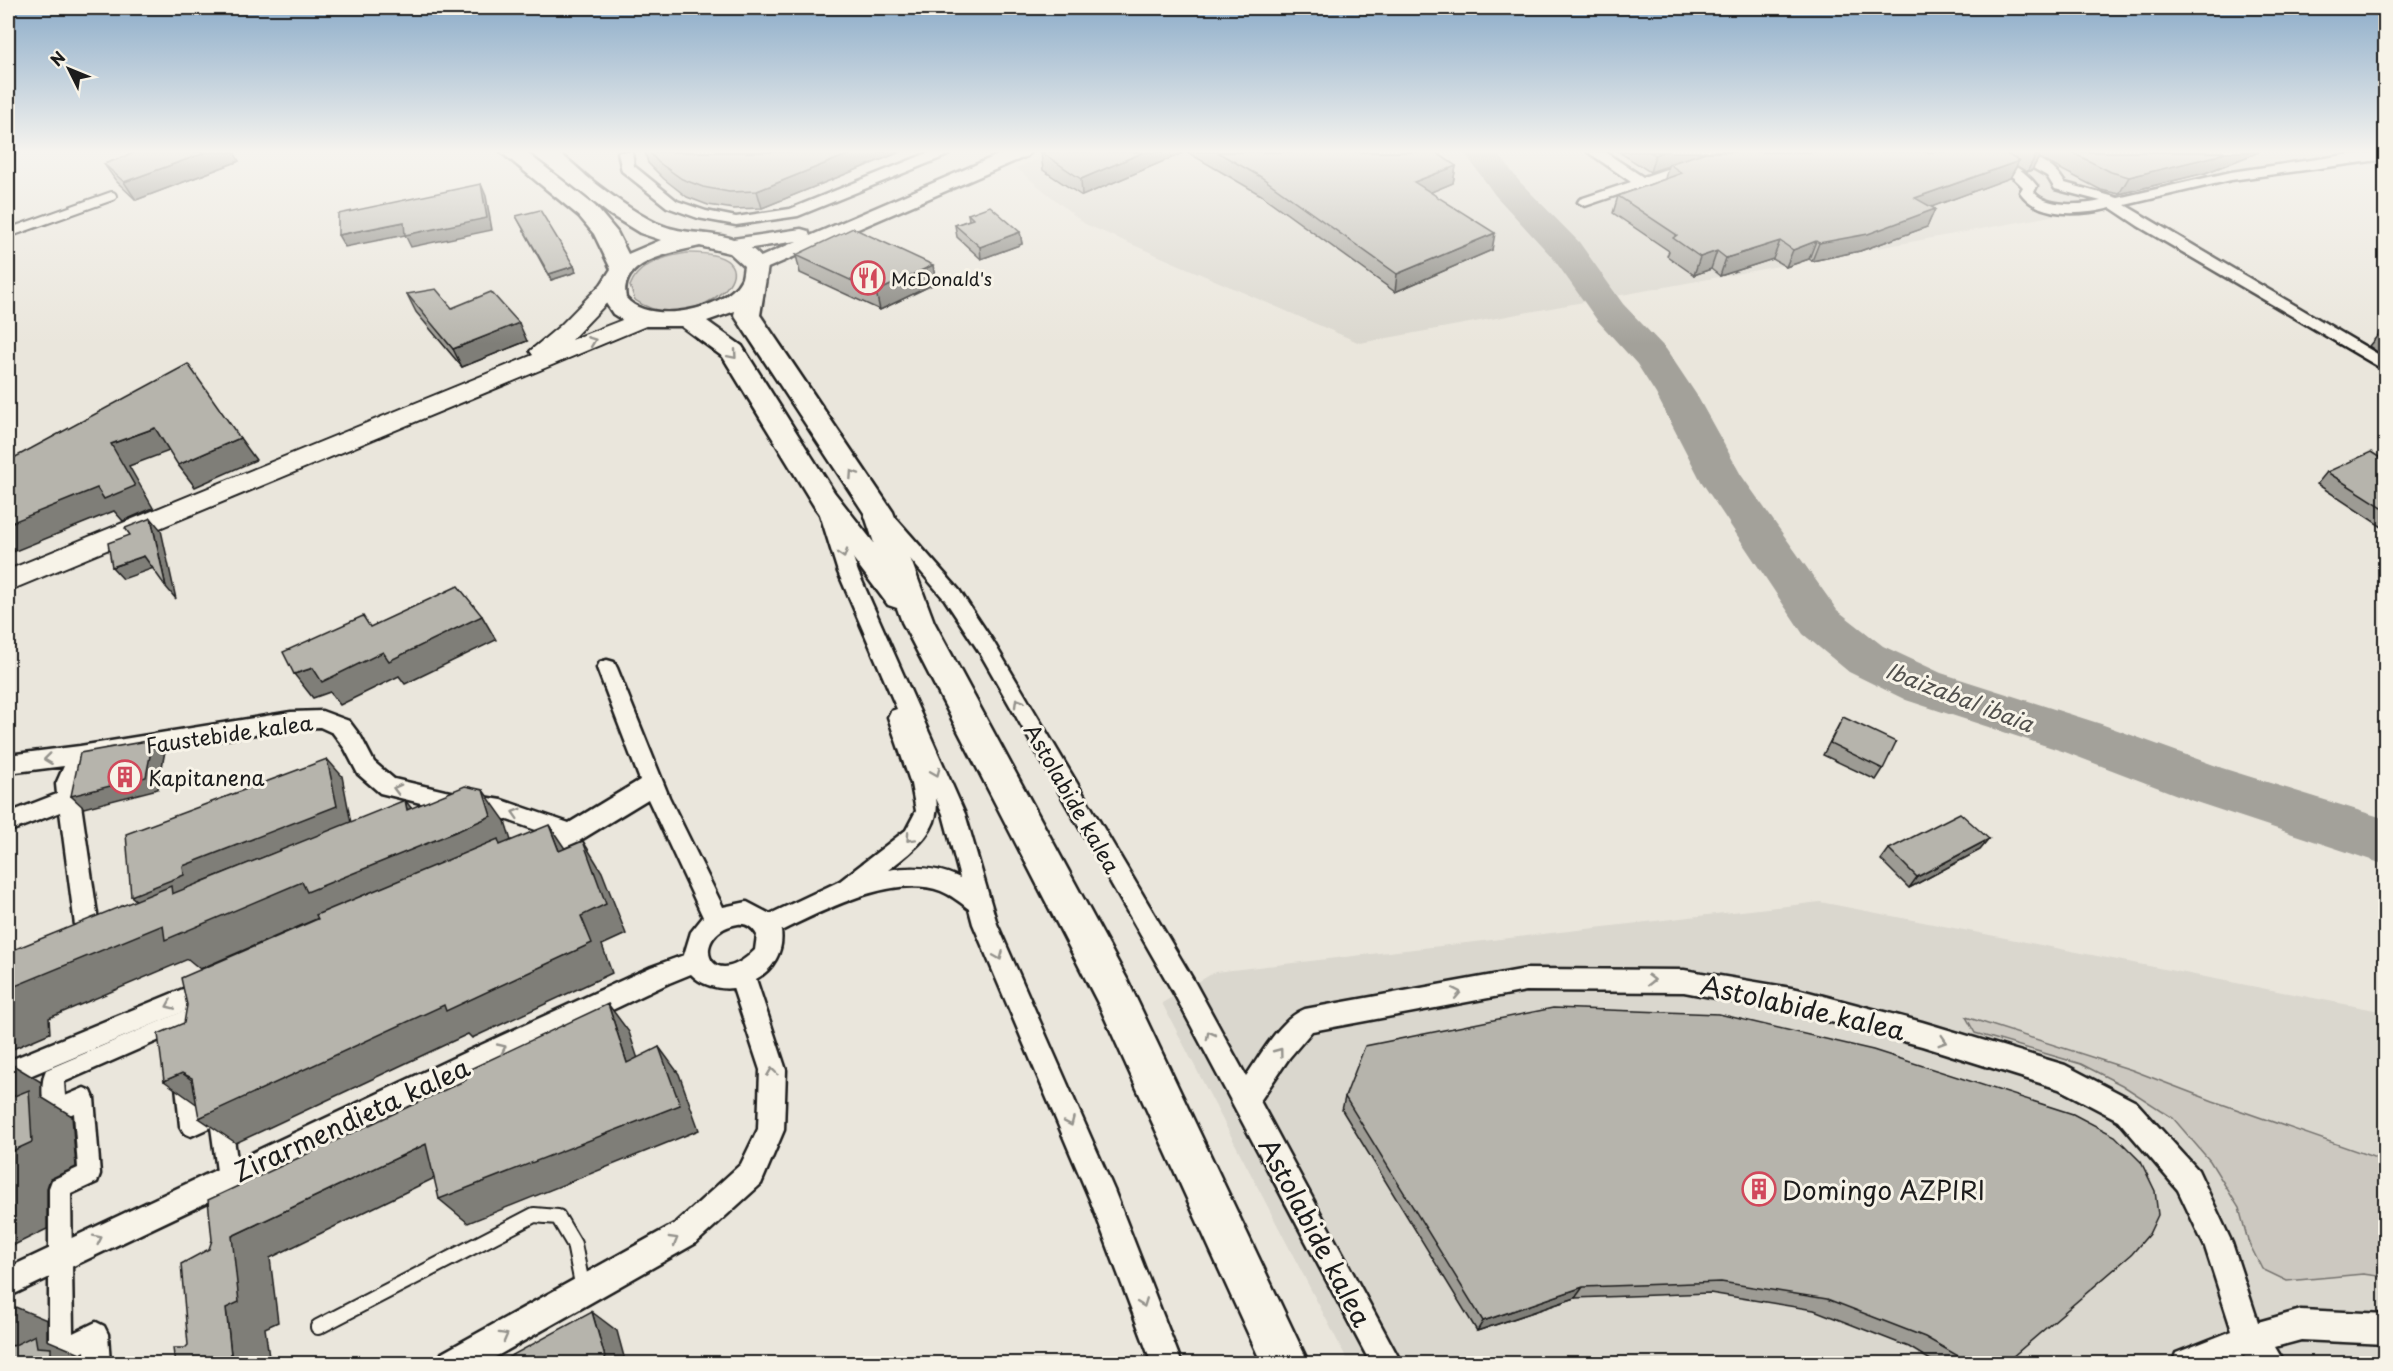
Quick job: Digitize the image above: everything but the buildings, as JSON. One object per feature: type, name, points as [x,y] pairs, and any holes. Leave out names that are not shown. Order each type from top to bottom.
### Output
[{"type":"main road","points":[[592,216],[605,232],[618,277],[614,299],[625,311],[645,318],[688,319],[726,305],[742,296],[756,272]]},
{"type":"main road","points":[[629,216],[663,233],[733,245],[749,254],[756,272],[747,315],[879,512],[918,622],[1118,1003],[1286,1364]]},
{"type":"main road","points":[[518,369],[569,330],[618,277],[643,254],[670,244],[699,240]]},
{"type":"main road","points":[[8,581],[645,318]]},
{"type":"main road","points":[[688,319],[733,352],[824,499],[918,622]]},
{"type":"street","points":[[708,216],[736,221],[772,216]]},
{"type":"street","points":[[756,272],[872,216]]},
{"type":"street","points":[[2134,216],[2385,366]]},
{"type":"street","points":[[733,245],[765,242],[849,226]]},
{"type":"street","points":[[824,499],[849,572],[954,814],[978,902],[1046,1069],[1104,1200],[1167,1364]]},
{"type":"street","name":"Astolabide kalea","points":[[879,512],[952,595],[987,648],[1186,991],[1387,1364]]},
{"type":"street","points":[[608,668],[653,784],[717,920]]},
{"type":"street","points":[[768,926],[848,888],[914,837],[927,811],[922,784],[895,702],[898,685]]},
{"type":"street","name":"Faustebide kalea","points":[[8,764],[80,755],[291,720],[322,719],[341,727],[353,743],[366,768],[388,787],[502,809],[535,819],[571,834]]},
{"type":"street","points":[[80,755],[67,783],[80,955],[112,942]]},
{"type":"street","points":[[512,861],[571,834],[653,784]]},
{"type":"street","points":[[8,823],[69,800]]},
{"type":"street","points":[[421,815],[454,801]]},
{"type":"street","points":[[848,888],[913,876],[934,878],[963,888],[978,902]]},
{"type":"street","points":[[747,913],[759,918],[768,926],[771,939],[767,953],[757,966],[742,975],[723,978],[706,973],[697,961],[696,950],[699,939],[706,928],[717,920],[732,914],[747,913]]},
{"type":"street","name":"Zirarmendieta kalea","points":[[8,1283],[60,1257],[230,1190],[639,985],[697,961]]},
{"type":"street","points":[[453,1364],[686,1233],[751,1174],[771,1130],[773,1070],[742,975]]},
{"type":"street","points":[[8,1073],[230,980]]},
{"type":"street","name":"Astolabide kalea","points":[[1245,1100],[1280,1049],[1305,1022],[1526,980],[1684,981],[1797,1001],[1922,1034],[2065,1078],[2127,1111],[2188,1180],[2218,1242],[2249,1339]]},
{"type":"street","points":[[98,1364],[96,1334],[61,1351],[60,1188],[89,1174],[84,1098],[55,1111],[53,1077],[206,1011],[209,1032]]},
{"type":"street","points":[[182,1056],[191,1126],[220,1112],[230,1190]]},
{"type":"street","points":[[2187,1364],[2249,1339],[2301,1325],[2385,1329]]},
{"type":"street","points":[[2249,1339],[2270,1364]]},
{"type":"lane","points":[[8,234],[57,216]]},
{"type":"lane","points":[[318,1327],[534,1215],[558,1217],[574,1244],[584,1291]]},
{"type":"shaded area","points":[[1075,216],[2050,216],[1360,343],[1085,224]]},
{"type":"shaded area","points":[[687,253],[717,256],[731,266],[732,278],[722,292],[705,303],[683,311],[658,310],[635,300],[630,286],[639,272],[654,262]]},
{"type":"shaded area","points":[[1820,902],[2385,1012],[2385,1363],[1349,1363],[1162,1003],[1215,972]]},
{"type":"shaded area","points":[[1966,1017],[2132,1070],[2385,1161],[2385,1277],[2363,1274],[2287,1281],[2262,1269],[2248,1241],[2239,1208],[2210,1161],[2173,1118],[2122,1085],[2081,1064],[1975,1033]]},
{"type":"waterway","name":"Ibaizabal ibaia","points":[[1534,216],[1566,250],[1610,312],[1652,357],[1676,394],[1723,481],[1820,622],[1866,659],[1924,687],[2083,738],[2212,786],[2386,842]]},
{"type":"place","name":"McDonald's","points":[[868,278]]},
{"type":"place","name":"Kapitanena","points":[[125,777]]},
{"type":"place","name":"Domingo AZPIRI","points":[[1759,1189]]}]
